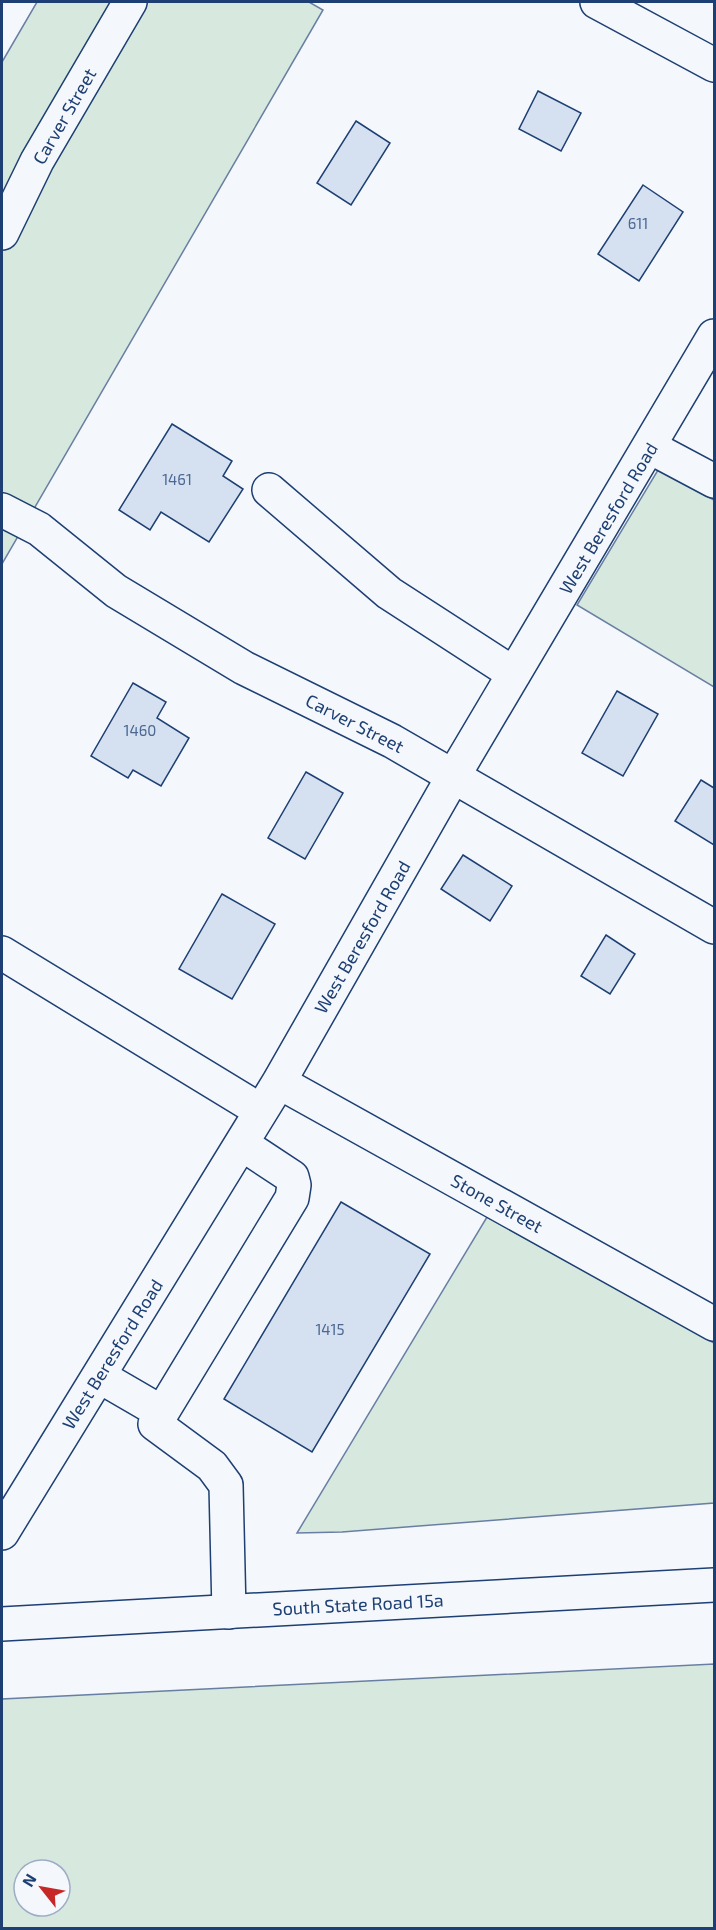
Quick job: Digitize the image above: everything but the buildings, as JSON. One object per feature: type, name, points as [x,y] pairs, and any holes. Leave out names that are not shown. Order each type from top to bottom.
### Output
[{"type":"main road","name":"Carver Street","points":[[2,233],[37,160],[130,2]]},
{"type":"main road","points":[[597,2],[714,65]]},
{"type":"main road","name":"West Beresford Road","points":[[2,1533],[279,1082],[454,775],[714,336]]},
{"type":"main road","points":[[650,447],[714,481]]},
{"type":"main road","points":[[269,490],[389,593],[514,674]]},
{"type":"main road","name":"Carver Street","points":[[2,510],[39,529],[116,591],[244,668],[392,741],[454,775],[714,927]]},
{"type":"main road","points":[[2,953],[261,1111]]},
{"type":"main road","name":"Stone Street","points":[[279,1082],[714,1324]]},
{"type":"main road","points":[[229,1612],[226,1485],[212,1466],[155,1424],[292,1198],[294,1185],[292,1177],[242,1144]]},
{"type":"main road","points":[[99,1376],[161,1412]]},
{"type":"main road","name":"South State Road 15a","points":[[2,1624],[714,1584]]},
{"type":"shaded area","points":[[37,2],[309,2],[323,10],[2,564],[2,62]]},
{"type":"shaded area","points":[[658,470],[714,500],[714,687],[577,605]]},
{"type":"shaded area","points":[[487,1217],[714,1343],[714,1503],[342,1532],[297,1533]]},
{"type":"shaded area","points":[[714,1664],[714,1928],[2,1928],[2,1699]]}]
